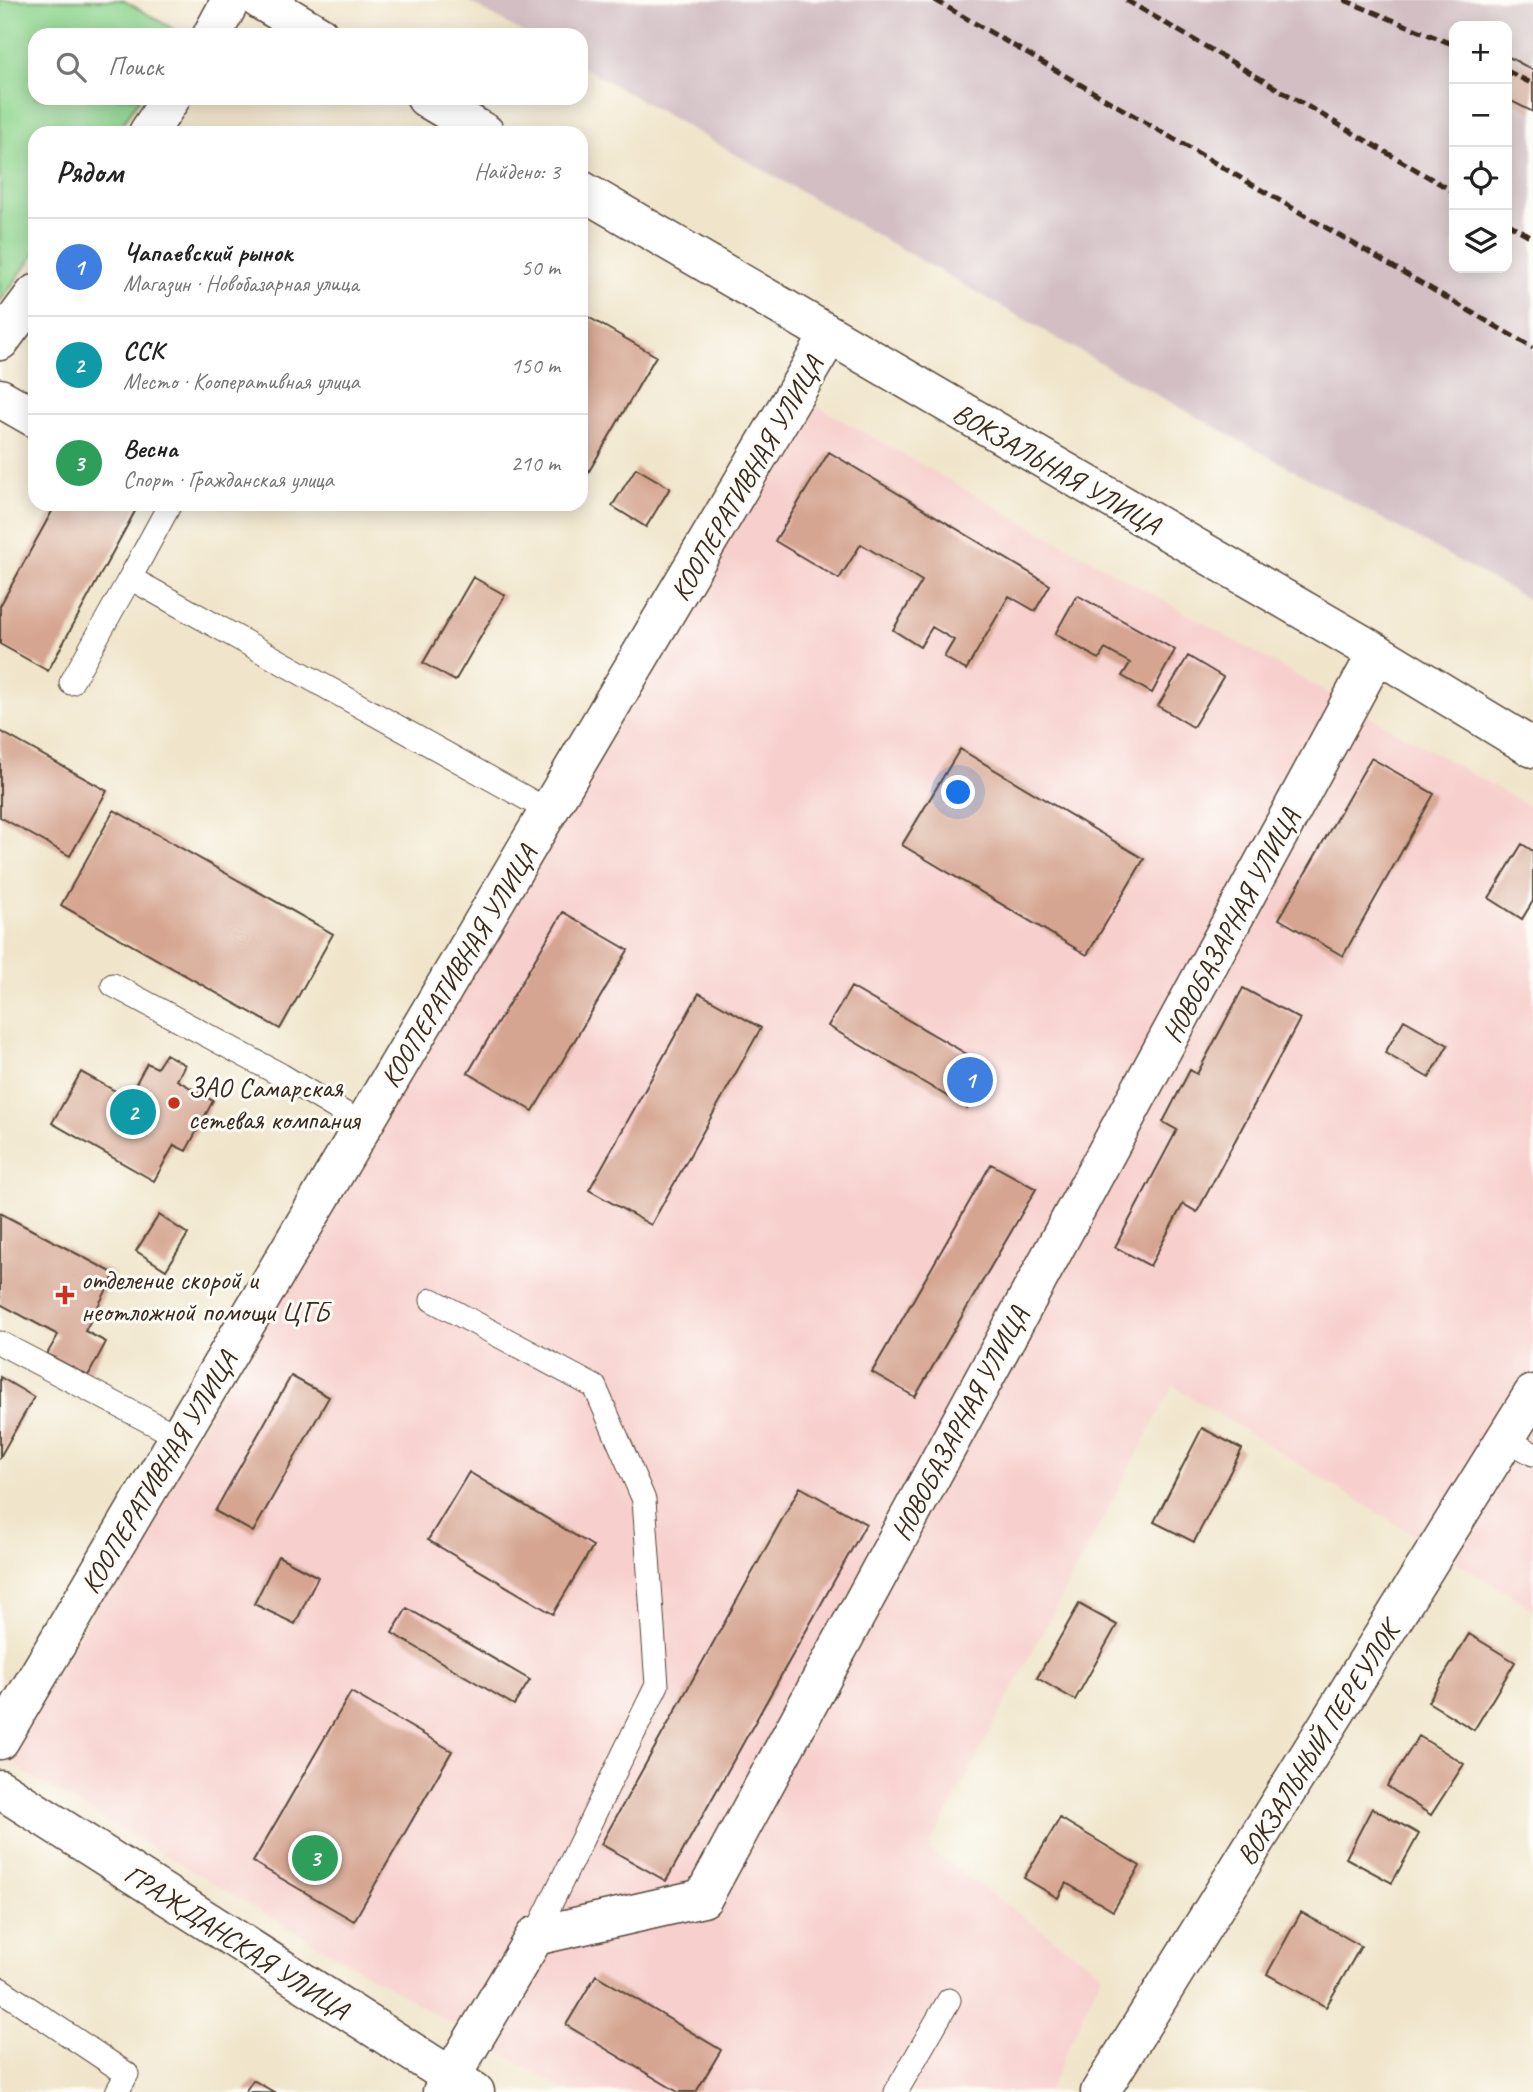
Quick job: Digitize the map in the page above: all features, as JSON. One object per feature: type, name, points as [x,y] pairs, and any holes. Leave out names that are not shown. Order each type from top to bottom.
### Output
[{"type":"street","points":[[216,28],[231,0]]},
{"type":"street","points":[[260,0],[307,28]]},
{"type":"street","points":[[153,126],[166,105]]},
{"type":"street","points":[[438,105],[473,126]]},
{"type":"street","name":"ВОКЗАЛЬНАЯ УЛИЦА","points":[[588,194],[1377,653],[1533,748]]},
{"type":"street","points":[[0,341],[28,303]]},
{"type":"street","name":"КООПЕРАТИВНАЯ УЛИЦА","points":[[0,1740],[829,336]]},
{"type":"street","points":[[0,398],[28,414]]},
{"type":"street","name":"НОВОБАЗАРНАЯ УЛИЦА","points":[[535,1937],[703,1898],[1377,653]]},
{"type":"street","name":"ВОКЗАЛЬНЫЙ ПЕРЕУЛОК","points":[[1100,2092],[1519,1446],[1533,1394]]},
{"type":"street","name":"ГРАЖДАНСКАЯ УЛИЦА","points":[[0,1789],[456,2087]]},
{"type":"street","points":[[456,2087],[535,1937]]},
{"type":"lane","points":[[71,683],[166,511]]},
{"type":"lane","points":[[130,578],[549,811]]},
{"type":"lane","points":[[113,985],[281,1075],[364,1125]]},
{"type":"lane","points":[[432,1300],[595,1387],[644,1500],[657,1685],[535,1937]]},
{"type":"lane","points":[[0,1343],[179,1437]]},
{"type":"lane","points":[[0,1989],[127,2074],[117,2092]]},
{"type":"lane","points":[[896,2092],[949,2000]]},
{"type":"shaded area","points":[[466,0],[1533,0],[1533,602],[1139,385],[588,70],[588,28],[515,28]]},
{"type":"shaded area","points":[[808,401],[1533,808],[1533,1609],[1173,1386],[928,1849],[1102,1973],[1048,2092],[568,2092],[5,1761]]},
{"type":"green space","points":[[0,0],[123,0],[172,28],[28,28],[28,105],[135,105],[121,126],[28,126],[28,263],[0,302]]},
{"type":"building","points":[[1512,59],[1533,70],[1533,112],[1512,102]]},
{"type":"building","points":[[588,317],[656,356],[588,473]]},
{"type":"building","points":[[829,452],[1050,585],[1035,611],[1009,596],[966,670],[944,657],[954,640],[932,627],[920,647],[893,630],[922,581],[861,544],[839,579],[775,541]]},
{"type":"building","points":[[636,468],[670,488],[646,527],[612,506]]},
{"type":"building","points":[[52,511],[135,511],[48,671],[0,644],[0,606]]},
{"type":"building","points":[[473,577],[505,595],[455,681],[423,663]]},
{"type":"building","points":[[1077,595],[1175,650],[1152,693],[1122,676],[1130,663],[1105,649],[1099,659],[1055,634]]},
{"type":"building","points":[[1188,656],[1223,677],[1193,727],[1158,706]]},
{"type":"building","points":[[0,731],[107,791],[70,856],[0,817]]},
{"type":"building","points":[[960,749],[1144,859],[1087,955],[902,845]]},
{"type":"building","points":[[1371,758],[1434,794],[1343,956],[1279,919]]},
{"type":"building","points":[[114,810],[333,934],[280,1029],[61,905]]},
{"type":"building","points":[[1522,844],[1533,851],[1533,901],[1522,919],[1489,898]]},
{"type":"building","points":[[563,912],[628,950],[533,1111],[468,1073]]},
{"type":"building","points":[[851,987],[991,1068],[967,1108],[828,1026]]},
{"type":"building","points":[[1243,988],[1300,1019],[1197,1212],[1183,1204],[1150,1266],[1115,1247],[1177,1130],[1163,1122],[1190,1070],[1197,1074]]},
{"type":"building","points":[[699,993],[761,1028],[651,1225],[589,1190]]},
{"type":"building","points":[[1404,1020],[1448,1045],[1429,1078],[1385,1053]]},
{"type":"building","points":[[166,1054],[185,1065],[177,1080],[213,1101],[186,1151],[174,1145],[154,1181],[52,1123],[81,1072],[128,1098],[147,1063],[157,1068]]},
{"type":"building","points":[[991,1164],[1036,1189],[915,1397],[872,1372]]},
{"type":"building","points":[[0,1213],[115,1274],[85,1331],[106,1342],[88,1376],[47,1354],[58,1335],[0,1304]]},
{"type":"building","points":[[159,1215],[188,1234],[166,1270],[136,1251]]},
{"type":"building","points":[[291,1376],[329,1397],[253,1532],[215,1511]]},
{"type":"building","points":[[0,1377],[34,1397],[0,1457]]},
{"type":"building","points":[[1202,1428],[1242,1449],[1194,1542],[1154,1522]]},
{"type":"building","points":[[469,1472],[593,1546],[553,1614],[428,1540]]},
{"type":"building","points":[[800,1487],[866,1524],[666,1881],[601,1844]]},
{"type":"building","points":[[278,1556],[318,1577],[295,1624],[254,1604]]},
{"type":"building","points":[[1079,1604],[1117,1625],[1075,1700],[1037,1678]]},
{"type":"building","points":[[407,1608],[530,1680],[514,1705],[392,1633]]},
{"type":"building","points":[[1469,1634],[1515,1662],[1474,1730],[1428,1702]]},
{"type":"building","points":[[351,1692],[452,1751],[354,1921],[253,1862]]},
{"type":"building","points":[[1419,1736],[1464,1764],[1431,1815],[1387,1786]]},
{"type":"building","points":[[1372,1808],[1419,1834],[1392,1883],[1346,1858]]},
{"type":"building","points":[[1060,1818],[1140,1866],[1113,1911],[1066,1883],[1058,1898],[1024,1878]]},
{"type":"building","points":[[1301,1912],[1361,1946],[1326,2007],[1267,1974]]},
{"type":"building","points":[[596,1975],[721,2050],[696,2092],[678,2092],[566,2025]]},
{"type":"building","points":[[253,2080],[274,2092],[245,2092]]},
{"type":"railway","points":[[935,0],[1533,348]]},
{"type":"railway","points":[[1126,0],[1449,189]]},
{"type":"railway","points":[[1344,0],[1449,43]]},
{"type":"railway","points":[[1512,74],[1533,84]]},
{"type":"railway","points":[[1512,226],[1533,238]]},
{"type":"place","name":"Чапаевский рынок","points":[[970,1080]]},
{"type":"place","name":"ЗАО Самарская сетевая компания","points":[[174,1103]]},
{"type":"place","name":"ССК","points":[[133,1112]]},
{"type":"place","name":"отделение скорой и неотложной помощи ЦГБ","points":[[65,1295]]},
{"type":"place","name":"Весна","points":[[315,1858]]}]
